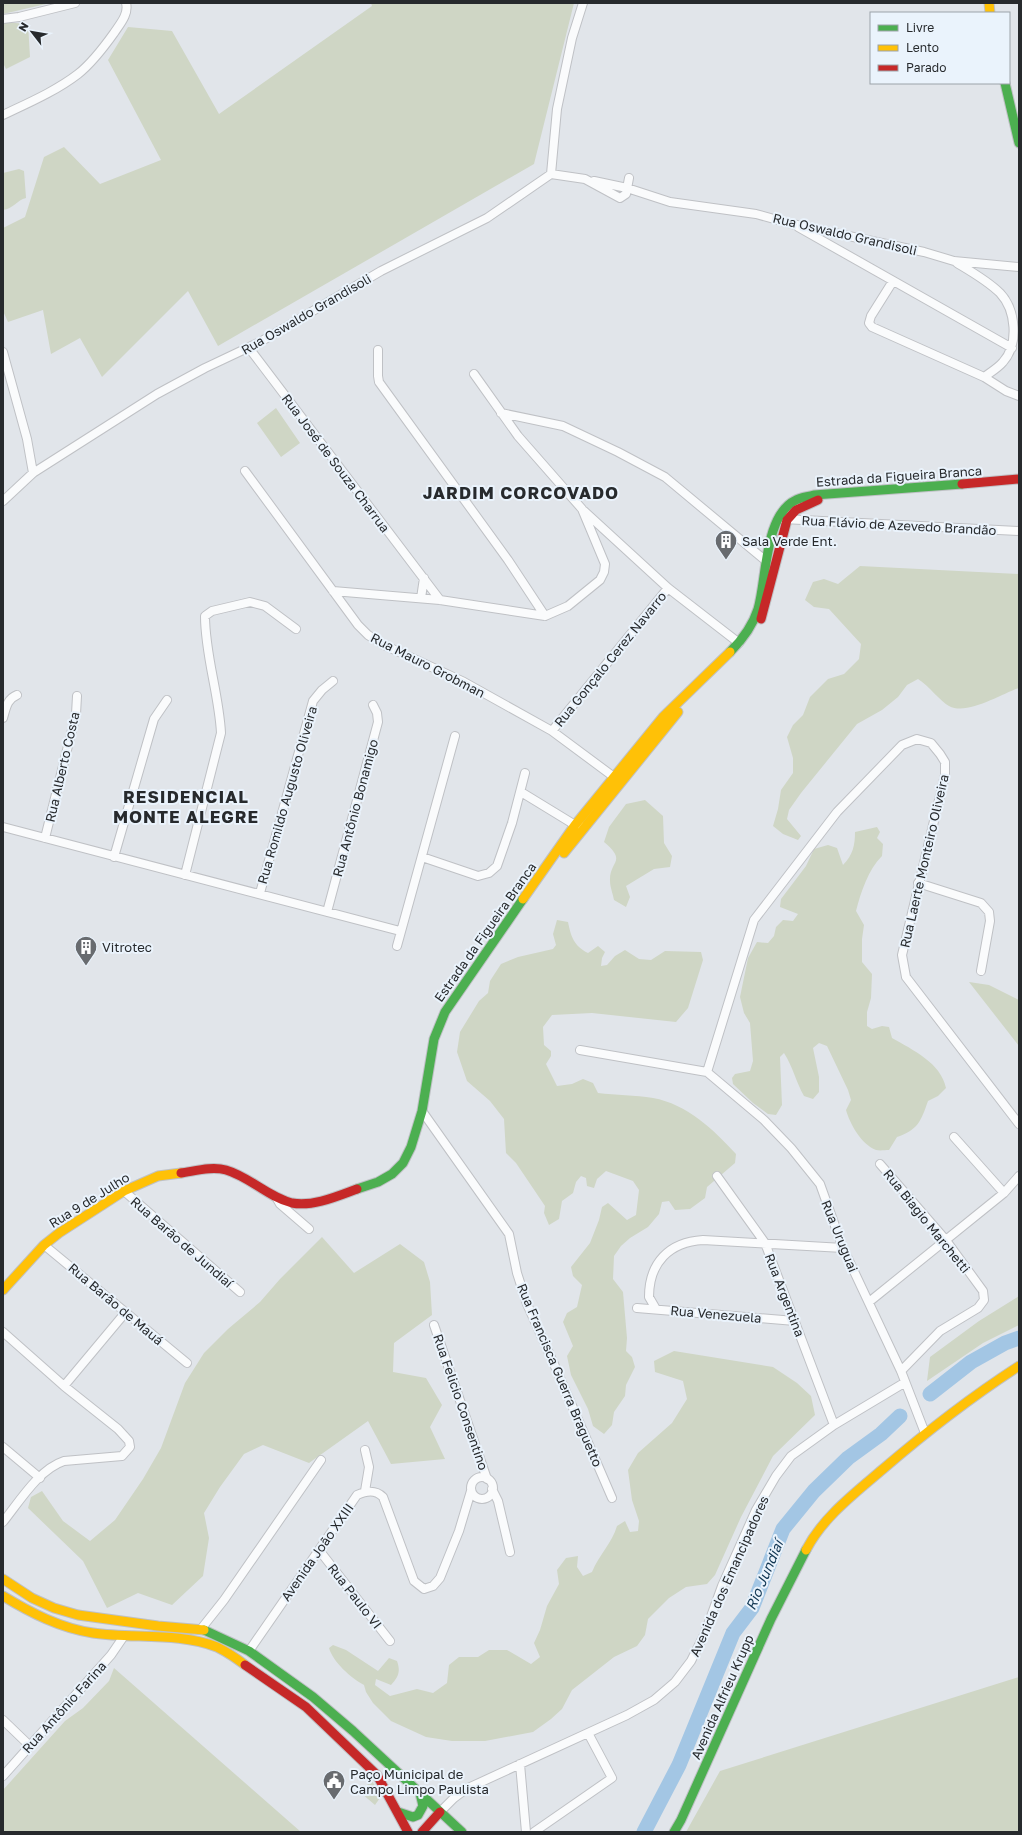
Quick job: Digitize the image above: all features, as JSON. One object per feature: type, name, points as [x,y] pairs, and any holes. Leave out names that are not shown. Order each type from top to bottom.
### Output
[{"type":"main road","points":[[1005,84],[1019,143]]},
{"type":"main road","name":"Estrada da Figueira Branca","points":[[276,1197],[293,1203],[311,1203],[378,1182],[392,1174],[403,1164],[411,1147],[422,1111],[434,1038],[445,1012],[528,892],[663,717],[739,642],[754,620],[758,608],[773,530],[783,518],[788,506],[796,500],[814,495],[830,495],[1019,479]]},
{"type":"main road","points":[[616,779],[672,718],[744,646],[758,627],[766,606],[783,518]]},
{"type":"main road","name":"Rua 9 de Julho","points":[[3,1290],[44,1244],[124,1191],[158,1176],[206,1169],[226,1170],[276,1197]]},
{"type":"main road","name":"Avenida Alfrieu Krupp","points":[[674,1832],[681,1820],[771,1619],[812,1539],[845,1501],[925,1433],[988,1386],[1019,1366]]},
{"type":"main road","points":[[3,1579],[32,1598],[54,1608],[78,1615],[133,1623],[201,1630],[249,1651],[314,1697],[462,1832]]},
{"type":"main road","points":[[3,1596],[26,1611],[52,1624],[78,1630],[124,1636],[158,1637],[213,1645],[227,1652],[306,1707],[377,1775],[408,1832]]},
{"type":"main road","points":[[124,1636],[133,1623]]},
{"type":"main road","points":[[398,1812],[413,1817],[418,1815],[423,1806],[420,1793]]},
{"type":"main road","points":[[422,1832],[443,1815]]},
{"type":"main road","points":[[443,1815],[450,1832]]},
{"type":"street","points":[[3,19],[19,17],[75,3]]},
{"type":"street","points":[[3,115],[33,100],[78,74],[103,48],[121,24],[128,9],[126,3]]},
{"type":"street","points":[[583,3],[572,38],[557,109],[551,174],[585,179],[620,198],[626,194],[629,178]]},
{"type":"street","name":"Rua Oswaldo Grandisoli","points":[[3,501],[33,473],[157,394],[205,368],[249,348],[381,271],[487,218],[551,174]]},
{"type":"street","name":"Rua Oswaldo Grandisoli","points":[[585,179],[627,188],[670,202],[756,214],[792,224],[924,252],[954,261],[1019,267]]},
{"type":"street","points":[[792,224],[893,281],[906,290],[1012,348]]},
{"type":"street","points":[[954,261],[981,277],[1000,293],[1007,303],[1012,317],[1012,348],[1004,361],[984,377]]},
{"type":"street","points":[[893,281],[871,316],[869,323],[872,327],[984,377],[1006,391],[1019,396]]},
{"type":"street","name":"Rua José de Souza Charrua","points":[[249,348],[440,600]]},
{"type":"street","points":[[378,350],[378,376],[380,382],[508,560],[545,616]]},
{"type":"street","points":[[3,352],[27,439],[33,473]]},
{"type":"street","points":[[474,374],[518,436],[582,509],[668,588],[739,642]]},
{"type":"street","points":[[501,413],[563,426],[618,452],[665,477],[766,561]]},
{"type":"street","name":"Rua Mauro Grobman","points":[[245,471],[358,625],[368,635],[392,649],[464,682],[552,731],[616,779]]},
{"type":"street","points":[[333,591],[440,600],[545,616],[568,606],[600,580],[604,572],[605,564],[582,509]]},
{"type":"street","name":"Rua Flávio de Azevedo Brandão","points":[[783,518],[1019,531]]},
{"type":"street","points":[[421,598],[424,578]]},
{"type":"street","name":"Rua Gonçalo Cerez Navarro","points":[[552,731],[668,588]]},
{"type":"street","points":[[185,875],[221,733],[220,717],[205,631],[205,616],[212,611],[250,602],[265,606],[296,629]]},
{"type":"street","name":"Rua Romildo Augusto Oliveira","points":[[260,893],[313,701],[322,690],[333,681]]},
{"type":"street","points":[[3,718],[6,706],[11,698],[17,695]]},
{"type":"street","name":"Rua Alberto Costa","points":[[46,838],[76,714],[77,696]]},
{"type":"street","points":[[114,856],[154,719],[167,700]]},
{"type":"street","name":"Rua Antônio Bonamigo","points":[[327,912],[378,722],[378,713],[372,706]]},
{"type":"street","points":[[397,946],[400,930],[422,857],[455,736]]},
{"type":"street","name":"Rua Laerte Monteiro Oliveira","points":[[707,1072],[754,920],[837,812],[902,745],[917,739],[931,743],[945,762],[945,774],[902,955],[906,978],[1019,1124]]},
{"type":"street","points":[[422,857],[478,876],[489,873],[497,866],[521,792],[525,774]]},
{"type":"street","points":[[521,792],[580,826]]},
{"type":"street","points":[[3,827],[400,930]]},
{"type":"street","points":[[918,883],[981,903],[989,912],[990,921],[981,971]]},
{"type":"street","points":[[580,1050],[707,1072]]},
{"type":"street","name":"Rua Uruguai","points":[[707,1072],[764,1120],[791,1148],[820,1184],[843,1248],[901,1371],[904,1383],[925,1433]]},
{"type":"street","name":"Rua Francisca Guerra Braguetto","points":[[422,1111],[509,1234],[517,1273],[527,1304],[570,1399],[612,1498]]},
{"type":"street","points":[[954,1137],[1004,1193]]},
{"type":"street","name":"Rua Biagio Marchetti","points":[[880,1164],[945,1239],[983,1291],[984,1300],[978,1308],[940,1331],[901,1371]]},
{"type":"street","name":"Rua Argentina","points":[[717,1176],[765,1243],[834,1425]]},
{"type":"street","points":[[869,1302],[945,1239],[1004,1193],[1019,1176]]},
{"type":"street","name":"Rua Barão de Jundiaí","points":[[124,1191],[240,1292]]},
{"type":"street","name":"Rua 9 de Julho","points":[[276,1197],[280,1204],[309,1229]]},
{"type":"street","points":[[656,1309],[649,1297],[653,1270],[665,1254],[683,1244],[692,1241],[765,1243],[843,1248]]},
{"type":"street","name":"Rua Barão de Mauá","points":[[44,1244],[187,1364]]},
{"type":"street","name":"Rua Venezuela","points":[[637,1308],[795,1321]]},
{"type":"street","points":[[64,1386],[125,1313]]},
{"type":"street","name":"Rua Felicio Consentino","points":[[434,1325],[487,1479]]},
{"type":"street","points":[[3,1332],[64,1386],[118,1429],[129,1441],[130,1448],[122,1456],[60,1462],[49,1468],[3,1522]]},
{"type":"street","name":"Avenida dos Emancipadores","points":[[443,1815],[466,1789],[627,1715],[654,1700],[675,1682],[691,1661],[705,1633],[722,1586],[756,1510],[776,1476],[792,1456],[834,1425],[904,1383]]},
{"type":"street","points":[[3,1447],[40,1478]]},
{"type":"street","points":[[365,1450],[369,1467],[365,1491],[379,1492],[383,1497],[414,1581],[424,1589],[433,1586],[440,1578],[464,1515],[473,1483],[479,1478],[487,1479],[491,1483],[498,1501],[510,1552]]},
{"type":"street","points":[[201,1630],[224,1600],[321,1460]]},
{"type":"street","points":[[464,1515],[482,1499],[490,1495],[492,1488]]},
{"type":"street","name":"Avenida João XXIII","points":[[249,1651],[352,1501],[357,1495],[365,1491]]},
{"type":"street","points":[[471,1491],[473,1495],[499,1509]]},
{"type":"street","name":"Rua Paulo VI","points":[[319,1550],[390,1641]]},
{"type":"street","name":"Rua Antônio Farina","points":[[3,1776],[111,1655],[124,1636]]},
{"type":"street","points":[[3,1720],[30,1746]]},
{"type":"street","points":[[534,1832],[612,1778],[588,1733]]},
{"type":"street","points":[[520,1764],[526,1832]]},
{"type":"green space","points":[[3,3],[50,3],[3,14]]},
{"type":"green space","points":[[371,3],[574,3],[534,164],[218,346],[188,291],[102,377],[80,338],[51,354],[43,310],[8,322],[3,311],[3,228],[25,217],[44,157],[64,147],[100,184],[161,160],[108,60],[128,27],[172,31],[219,114],[372,6]]},
{"type":"green space","points":[[3,22],[28,24],[30,57],[6,69],[3,63]]},
{"type":"green space","points":[[19,169],[24,171],[26,198],[10,208],[3,210],[3,173]]},
{"type":"green space","points":[[276,408],[300,443],[281,457],[257,423]]},
{"type":"green space","points":[[860,566],[1019,574],[1019,688],[984,703],[965,708],[956,708],[946,704],[918,679],[907,685],[898,697],[882,710],[857,724],[789,810],[787,819],[801,836],[798,840],[783,834],[773,826],[781,790],[793,773],[793,758],[787,737],[793,725],[803,715],[810,697],[828,679],[844,674],[859,659],[861,644],[829,609],[814,607],[805,600],[813,582],[824,579],[838,584]]},
{"type":"green space","points":[[645,800],[663,816],[664,843],[672,856],[670,867],[654,869],[626,886],[630,897],[626,907],[614,900],[610,886],[610,874],[616,862],[616,858],[615,854],[604,842],[609,827],[626,804]]},
{"type":"green space","points":[[877,827],[880,832],[877,838],[883,844],[882,856],[869,875],[856,911],[864,925],[862,939],[862,962],[872,974],[871,998],[867,1012],[867,1026],[872,1029],[882,1026],[889,1027],[892,1038],[925,1058],[932,1064],[943,1079],[946,1088],[938,1096],[928,1101],[918,1124],[910,1131],[897,1137],[889,1150],[876,1150],[871,1147],[861,1138],[853,1127],[846,1110],[851,1100],[848,1090],[827,1046],[819,1043],[813,1048],[819,1077],[819,1092],[813,1099],[804,1096],[784,1053],[780,1057],[782,1105],[776,1115],[768,1114],[753,1103],[733,1084],[732,1078],[735,1074],[750,1071],[753,1061],[750,1023],[744,1013],[740,997],[748,958],[757,942],[768,943],[774,936],[776,927],[783,920],[793,921],[798,914],[780,907],[781,899],[806,866],[814,849],[828,845],[837,848],[843,865],[853,850],[855,832]]},
{"type":"green space","points":[[557,920],[568,922],[570,932],[576,944],[583,950],[588,953],[598,946],[605,952],[602,958],[601,966],[607,965],[615,956],[625,950],[639,959],[651,960],[665,951],[701,952],[703,960],[688,1008],[676,1022],[592,1013],[552,1015],[543,1027],[544,1045],[551,1051],[551,1056],[546,1064],[557,1086],[572,1084],[583,1079],[593,1083],[598,1093],[646,1097],[665,1101],[699,1119],[719,1136],[736,1154],[735,1163],[707,1187],[705,1198],[690,1209],[675,1210],[669,1201],[662,1202],[659,1214],[648,1227],[630,1238],[621,1246],[614,1256],[613,1279],[623,1292],[627,1338],[626,1351],[632,1357],[635,1367],[626,1385],[625,1396],[614,1412],[612,1425],[604,1434],[593,1426],[588,1409],[571,1375],[567,1356],[573,1346],[563,1322],[567,1313],[577,1307],[582,1285],[573,1276],[571,1267],[590,1243],[599,1220],[602,1207],[608,1203],[627,1220],[636,1215],[639,1190],[633,1181],[606,1171],[597,1179],[594,1188],[587,1186],[586,1178],[581,1176],[576,1182],[573,1193],[562,1201],[559,1219],[549,1225],[544,1213],[545,1206],[516,1163],[506,1153],[504,1119],[490,1101],[467,1081],[457,1052],[460,1032],[479,1001],[488,993],[490,981],[501,964],[518,957],[553,949],[556,945],[553,934]]},
{"type":"green space","points":[[969,982],[989,985],[1019,1000],[1019,1046]]},
{"type":"green space","points":[[322,1237],[354,1273],[400,1244],[424,1262],[430,1282],[432,1315],[394,1343],[393,1372],[426,1378],[442,1405],[430,1427],[445,1459],[391,1464],[368,1421],[309,1463],[263,1445],[244,1454],[220,1487],[204,1513],[209,1538],[203,1576],[172,1605],[138,1593],[107,1608],[83,1561],[28,1508],[31,1497],[42,1491],[63,1521],[90,1541],[115,1520],[143,1479],[161,1448],[185,1383],[204,1353],[228,1329],[260,1302],[280,1279]]},
{"type":"green space","points":[[1019,1296],[1019,1325],[983,1343],[927,1381],[930,1357],[979,1321]]},
{"type":"green space","points":[[674,1351],[773,1367],[797,1383],[811,1396],[815,1415],[773,1456],[741,1517],[715,1575],[707,1584],[686,1587],[669,1598],[648,1619],[645,1635],[637,1646],[614,1657],[572,1690],[562,1709],[533,1732],[485,1741],[452,1741],[426,1737],[391,1721],[373,1703],[366,1692],[364,1685],[348,1674],[338,1664],[329,1648],[333,1645],[346,1650],[378,1671],[389,1658],[397,1661],[399,1668],[398,1674],[391,1685],[376,1679],[375,1685],[390,1696],[417,1689],[433,1693],[447,1683],[449,1665],[459,1657],[478,1657],[489,1650],[507,1650],[531,1664],[540,1657],[534,1643],[540,1630],[547,1606],[559,1584],[557,1570],[566,1558],[578,1556],[577,1567],[583,1576],[592,1572],[612,1538],[617,1526],[625,1521],[630,1532],[638,1531],[639,1521],[632,1500],[628,1470],[638,1453],[672,1423],[687,1399],[683,1381],[655,1372],[654,1361]]},
{"type":"green space","points":[[114,1668],[301,1832],[3,1832],[3,1790],[65,1721],[83,1708],[109,1681]]},
{"type":"green space","points":[[1019,1677],[1019,1832],[686,1832],[720,1771]]},
{"type":"green space","points":[[371,1780],[382,1795],[375,1805],[361,1793]]},
{"type":"waterway","name":"Rio Jundiaí","points":[[930,1394],[971,1362],[1005,1343],[1019,1338]]},
{"type":"waterway","name":"Rio Jundiaí","points":[[644,1832],[679,1765],[733,1633],[752,1608],[783,1529],[814,1491],[848,1458],[881,1434],[900,1416]]},
{"type":"traffic: fast","points":[[1005,84],[1019,143]]},
{"type":"traffic: fast","points":[[730,652],[747,632],[758,609],[768,549],[772,533],[778,519],[786,508],[796,500],[814,495],[962,484]]},
{"type":"traffic: fast","points":[[357,1189],[378,1182],[392,1174],[403,1163],[411,1147],[422,1111],[434,1039],[445,1012],[523,899]]},
{"type":"traffic: fast","points":[[674,1832],[681,1820],[771,1619],[806,1550]]},
{"type":"traffic: fast","points":[[204,1630],[249,1651],[313,1697],[353,1731],[462,1832]]},
{"type":"traffic: fast","points":[[398,1812],[413,1817],[418,1815],[423,1806],[420,1793]]},
{"type":"traffic: slow","points":[[989,3],[990,12]]},
{"type":"traffic: slow","points":[[523,899],[575,825],[663,717],[730,652]]},
{"type":"traffic: slow","points":[[564,853],[678,712]]},
{"type":"traffic: slow","points":[[3,1290],[44,1245],[59,1233],[124,1191],[158,1176],[181,1173]]},
{"type":"traffic: slow","points":[[806,1550],[821,1527],[840,1506],[949,1415],[1019,1366]]},
{"type":"traffic: slow","points":[[3,1579],[32,1598],[54,1608],[78,1615],[158,1626],[204,1630]]},
{"type":"traffic: slow","points":[[3,1596],[35,1614],[69,1628],[108,1635],[187,1639],[202,1642],[221,1649],[245,1665]]},
{"type":"traffic: jam","points":[[962,484],[1019,479]]},
{"type":"traffic: jam","points":[[761,619],[787,520],[796,510],[818,500]]},
{"type":"traffic: jam","points":[[181,1173],[209,1169],[226,1170],[243,1177],[283,1200],[300,1204],[325,1200],[357,1189]]},
{"type":"traffic: jam","points":[[245,1665],[306,1707],[377,1775],[408,1832]]},
{"type":"traffic: jam","points":[[422,1832],[440,1812]]},
{"type":"place","name":"Sala Verde Ent.","points":[[726,560]]},
{"type":"place","name":"Vitrotec","points":[[86,966]]},
{"type":"place","name":"Paço Municipal de Campo Limpo Paulista","points":[[334,1800]]},
{"type":"district","name":"JARDIM CORCOVADO","points":[[521,492]]},
{"type":"district","name":"RESIDENCIAL MONTE ALEGRE","points":[[186,806]]}]
